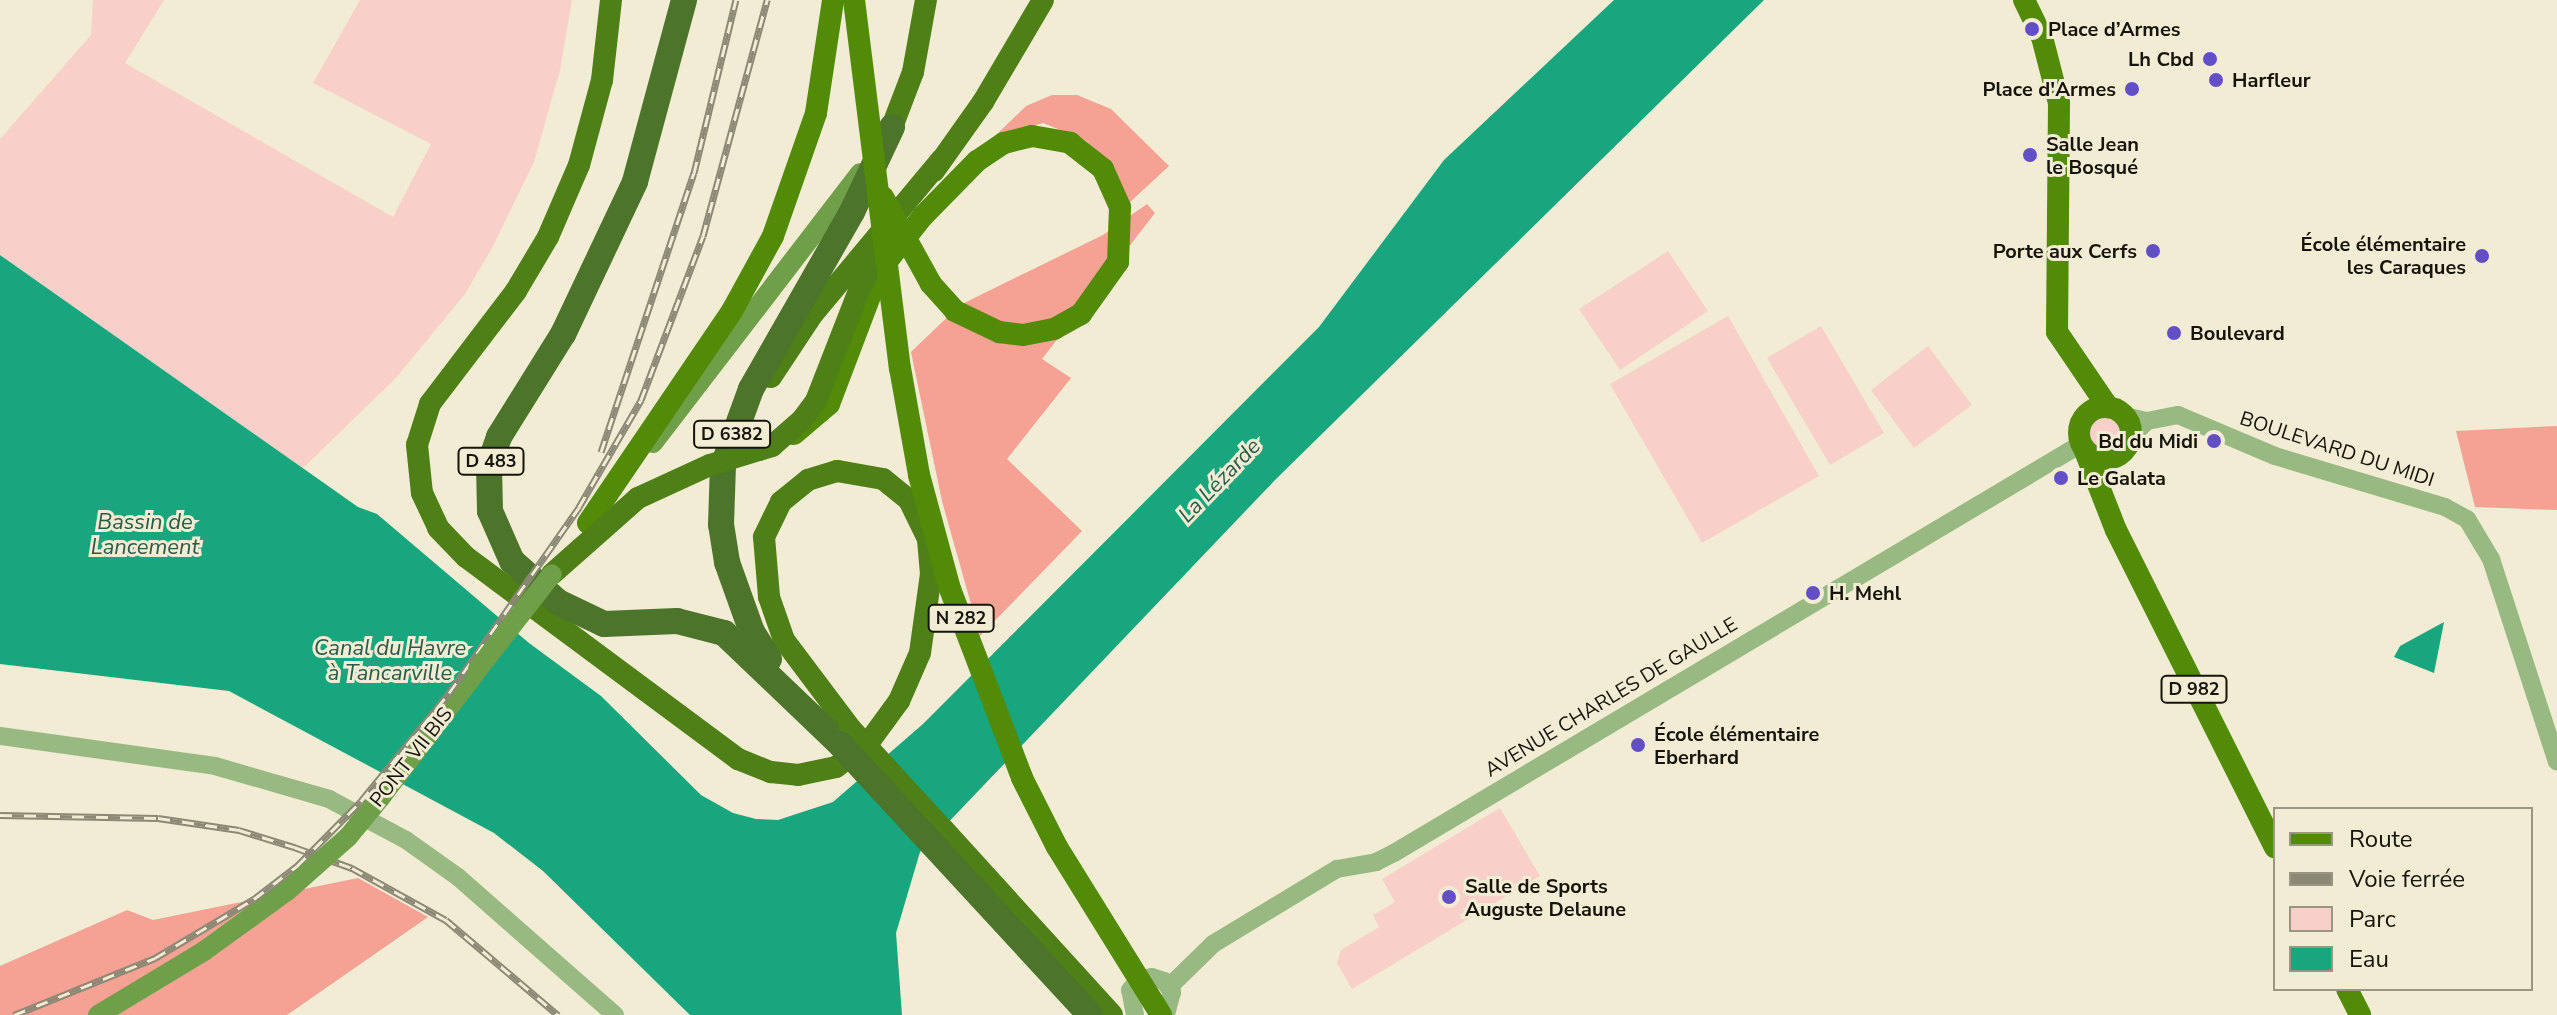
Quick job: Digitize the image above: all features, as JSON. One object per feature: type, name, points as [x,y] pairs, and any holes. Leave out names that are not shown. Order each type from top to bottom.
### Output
[{"type":"highway","points":[[611,0],[602,80],[579,165],[548,237],[516,291],[430,404],[417,445],[422,493],[438,528],[466,557],[738,759],[771,772],[798,775],[836,767],[869,742],[899,701],[920,653],[931,587],[928,539],[916,510],[883,479],[837,471],[808,480],[781,502],[764,537],[766,582],[781,632],[845,736]]},
{"type":"highway","name":"D 483","points":[[684,0],[635,182],[590,283],[499,437],[489,466],[490,511],[512,561],[558,602],[604,624],[689,622],[724,633],[845,736]]},
{"type":"highway","name":"D 6382","points":[[926,0],[913,72],[892,127],[852,212],[751,389],[733,431],[721,493],[727,562],[752,632],[1090,1015]]},
{"type":"highway","name":"D 6382","points":[[1043,0],[983,102],[941,160],[812,315],[770,379],[746,433],[732,489],[737,554],[763,629],[784,660],[845,736],[1112,1015]]},
{"type":"highway","points":[[552,574],[638,498],[710,465],[765,448],[816,401],[871,264],[941,160]]},
{"type":"main road","points":[[588,523],[732,311],[790,199],[816,113],[833,0]]},
{"type":"main road","name":"N 282","points":[[854,0],[876,181],[919,475],[950,589],[1022,778],[1057,847],[1164,1015]]},
{"type":"main road","points":[[2024,0],[2037,22],[2055,76],[2059,151],[2057,332],[2086,382],[2120,419],[2121,454],[2091,458],[2080,423],[2120,419]]},
{"type":"main road","name":"PONT VII BIS","points":[[98,1015],[215,945],[287,891],[348,837],[588,523],[838,207],[892,127]]},
{"type":"main road","points":[[765,448],[803,430],[829,404],[880,270],[923,216],[977,161],[1004,143],[1032,136],[1070,143],[1103,169],[1120,207],[1118,262],[1081,314],[1054,329],[1023,335],[999,332],[955,311],[931,284],[876,181]]},
{"type":"main road","name":"D 982","points":[[2091,458],[2273,843]]},
{"type":"main road","points":[[2348,991],[2360,1015]]},
{"type":"street","name":"BOULEVARD DU MIDI","points":[[2120,419],[2178,415],[2275,456],[2445,507],[2467,519],[2491,559],[2557,762]]},
{"type":"street","name":"AVENUE CHARLES DE GAULLE","points":[[1169,987],[1213,944],[1337,869],[1376,862],[1394,853],[2091,458]]},
{"type":"street","points":[[0,736],[215,766],[329,799],[406,840],[458,877],[615,1015]]},
{"type":"street","points":[[1134,1015],[1128,996],[1139,980],[1152,977],[1169,987],[1172,1004],[1164,1015]]},
{"type":"green space","points":[[93,0],[164,0],[125,63],[393,217],[431,144],[313,83],[360,0],[572,0],[560,70],[534,162],[492,248],[465,294],[395,379],[303,468],[0,255],[0,139],[91,35]]},
{"type":"green space","points":[[1668,251],[1708,311],[1620,370],[1579,309]]},
{"type":"green space","points":[[1728,316],[1819,476],[1702,543],[1610,384]]},
{"type":"green space","points":[[1821,326],[1884,433],[1830,465],[1767,358]]},
{"type":"green space","points":[[1928,346],[1972,405],[1914,448],[1871,390]]},
{"type":"green space","points":[[2104,412],[2117,418],[2123,431],[2117,444],[2104,450],[2091,444],[2085,431],[2091,418]]},
{"type":"green space","name":"Salle de Sports Auguste Delaune","points":[[1500,808],[1540,876],[1352,989],[1337,963],[1341,950],[1379,927],[1373,915],[1395,902],[1382,879]]},
{"type":"shaded area","points":[[1052,95],[1077,95],[1111,109],[1169,166],[1129,203],[1109,162],[1085,140],[1043,123],[993,138],[1026,106]]},
{"type":"shaded area","points":[[1147,204],[1155,213],[1042,359],[1071,378],[1007,459],[1082,531],[980,636],[942,501],[911,352],[960,305],[1103,235]]},
{"type":"shaded area","points":[[2557,426],[2557,510],[2475,507],[2456,431]]},
{"type":"shaded area","points":[[358,878],[428,917],[287,1015],[0,1015],[0,966],[127,910],[153,920]]},
{"type":"water","points":[[1614,0],[1764,0],[1275,480],[920,852],[896,933],[902,1015],[690,1015],[543,871],[494,833],[229,691],[0,664],[0,255],[358,507],[377,514],[529,643],[601,696],[701,795],[733,813],[756,819],[778,820],[833,802],[923,724],[1319,327],[1444,160]]},
{"type":"water","points":[[2444,622],[2434,673],[2394,657],[2400,646]]},
{"type":"railway","points":[[601,452],[694,173],[736,0]]},
{"type":"railway","points":[[14,1015],[155,958],[254,899],[297,866],[361,801],[449,693],[579,507],[641,400],[703,236],[767,0]]},
{"type":"railway","points":[[0,815],[158,818],[239,830],[294,847],[352,868],[446,920],[558,1015]]},
{"type":"place","name":"Place d’Armes","points":[[2032,29]]},
{"type":"place","name":"Lh Cbd","points":[[2210,59]]},
{"type":"place","name":"Harfleur","points":[[2216,80]]},
{"type":"place","name":"Place d'Armes","points":[[2132,89]]},
{"type":"place","name":"Salle Jean le Bosqué","points":[[2030,155]]},
{"type":"place","name":"Porte aux Cerfs","points":[[2153,251]]},
{"type":"place","name":"École élémentaire les Caraques","points":[[2482,256]]},
{"type":"place","name":"Boulevard","points":[[2174,333]]},
{"type":"place","name":"Bd du Midi","points":[[2214,441]]},
{"type":"place","name":"Le Galata","points":[[2061,478]]},
{"type":"place","name":"H. Mehl","points":[[1813,593]]},
{"type":"place","name":"École élémentaire Eberhard","points":[[1638,745]]},
{"type":"place","name":"Salle de Sports Auguste Delaune","points":[[1449,897]]},
{"type":"water label","name":"La Lézarde","points":[[1220,481]]},
{"type":"water label","name":"Bassin de Lancement","points":[[145,534]]},
{"type":"water label","name":"Canal du Havre à Tancarville","points":[[390,660]]}]
